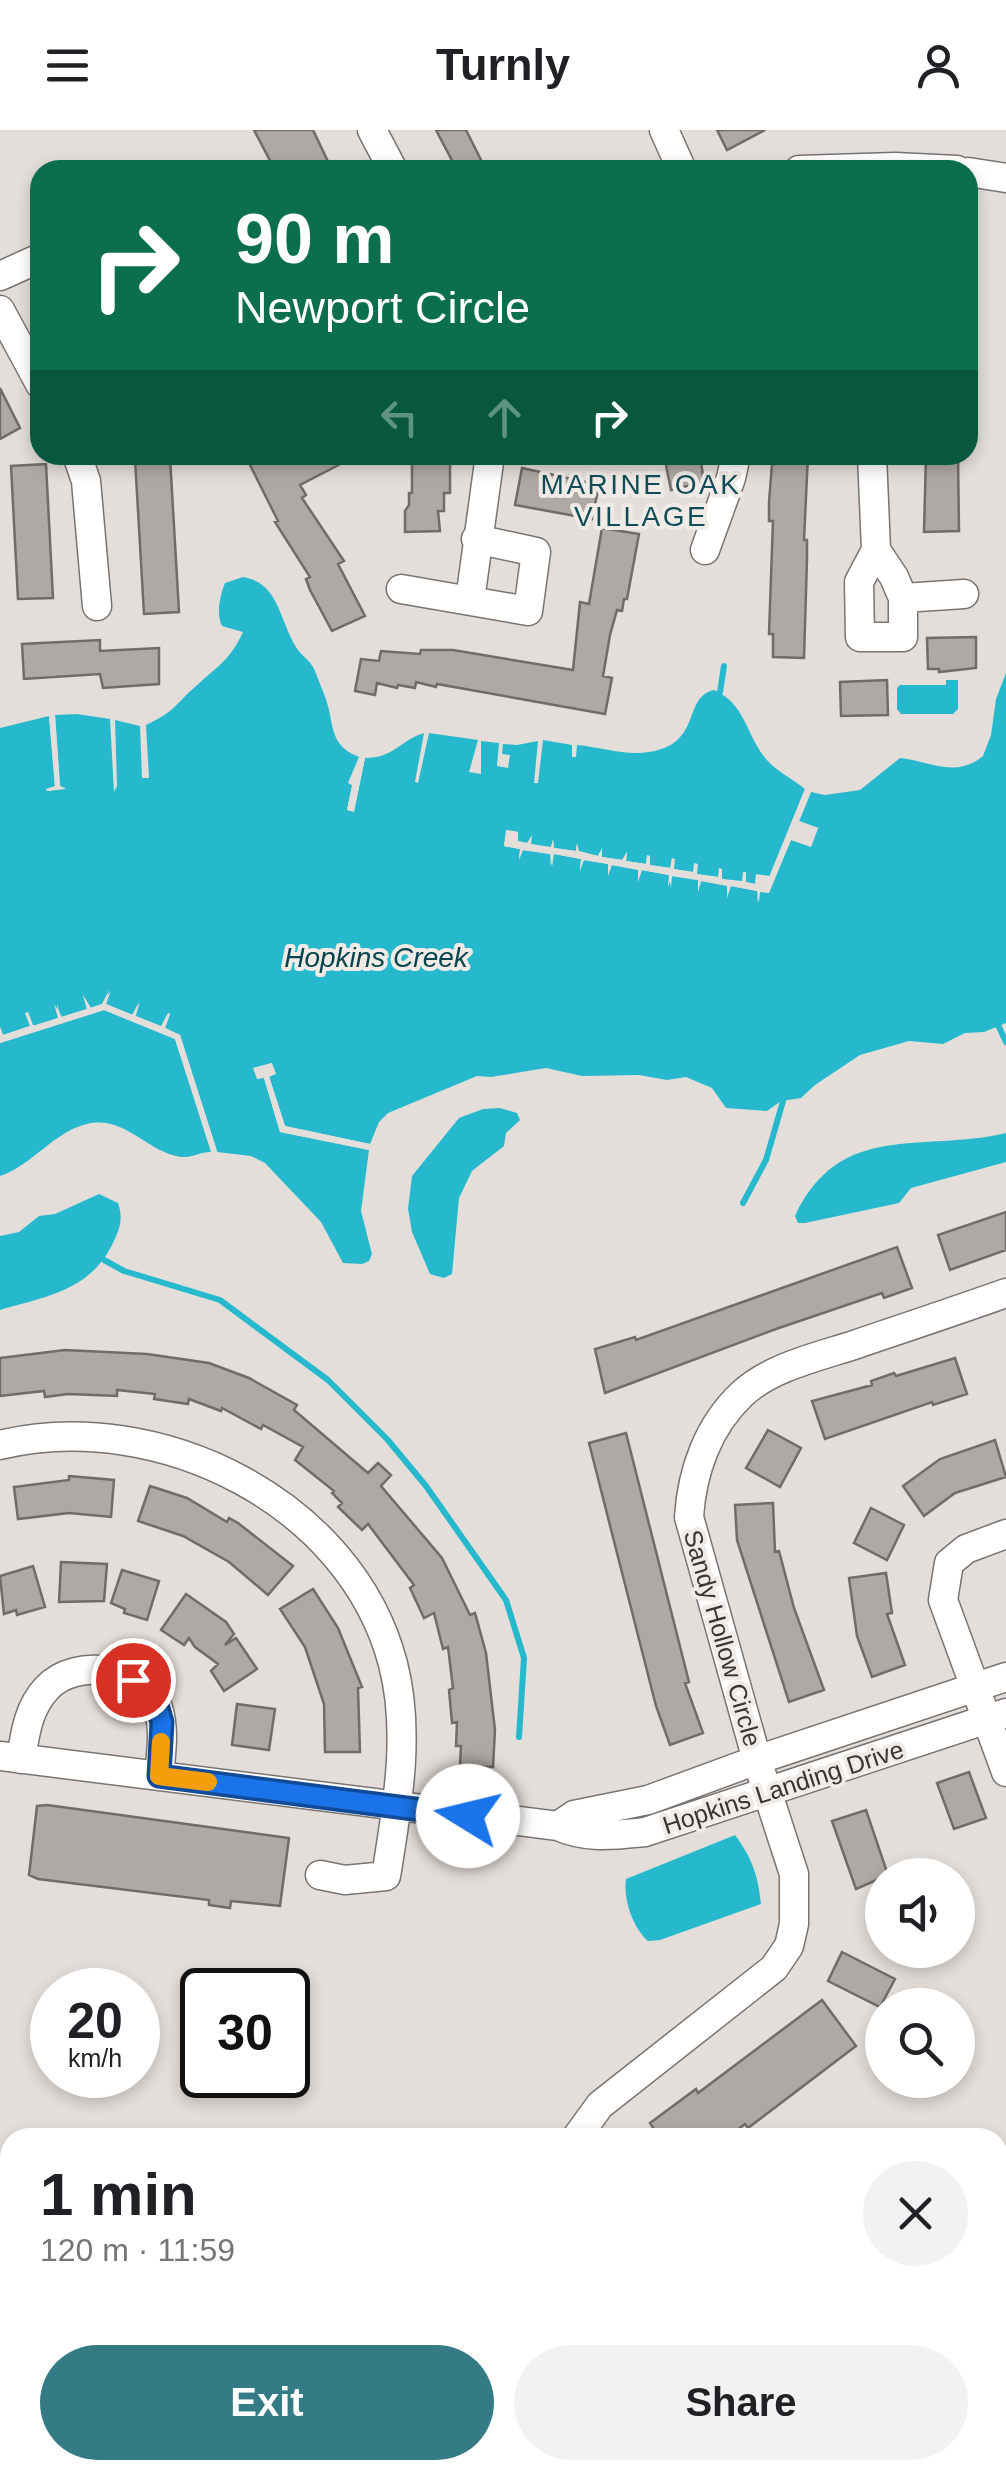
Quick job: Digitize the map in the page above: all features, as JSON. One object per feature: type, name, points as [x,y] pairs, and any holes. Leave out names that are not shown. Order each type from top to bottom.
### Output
[{"type":"street","points":[[372,130],[387,160]]},
{"type":"street","points":[[664,130],[678,160]]},
{"type":"street","points":[[978,174],[1006,178]]},
{"type":"street","points":[[0,276],[30,262]]},
{"type":"street","points":[[0,310],[30,366]]},
{"type":"street","points":[[80,465],[86,481],[98,606]]},
{"type":"street","points":[[470,600],[488,465]]},
{"type":"street","points":[[705,550],[734,465]]},
{"type":"street","points":[[872,465],[876,550],[859,582],[860,637],[903,638],[902,598],[876,550]]},
{"type":"street","points":[[401,589],[528,611],[536,552],[476,538]]},
{"type":"street","points":[[902,598],[964,594]]},
{"type":"street","name":"Sandy Hollow Circle","points":[[583,2128],[600,2105],[653,2061],[755,1986],[789,1946],[797,1903],[794,1874],[757,1760],[688,1517],[691,1487],[715,1428],[743,1392],[786,1368],[1006,1294]]},
{"type":"street","points":[[0,1445],[31,1437],[79,1437],[135,1442],[182,1455],[227,1473],[278,1502],[314,1532],[353,1576],[378,1620],[394,1666],[401,1715],[398,1805],[386,1876],[345,1880],[320,1875]]},
{"type":"street","points":[[1006,1534],[966,1548],[949,1563],[944,1600],[976,1688],[997,1716],[1006,1772]]},
{"type":"street","points":[[10,1757],[46,1688],[63,1675],[104,1668],[133,1680],[156,1702],[162,1722],[159,1776]]},
{"type":"street","name":"Hopkins Landing Drive","points":[[558,1826],[574,1815],[648,1800],[1006,1677]]},
{"type":"street","name":"Hopkins Landing Drive","points":[[10,1757],[558,1826],[577,1834],[646,1832],[997,1716]]},
{"type":"water","name":"Hopkins Creek","points":[[243,577],[271,594],[296,647],[315,671],[338,741],[359,757],[347,810],[354,811],[365,758],[383,755],[424,733],[415,782],[418,783],[429,733],[478,740],[469,772],[481,774],[481,741],[499,743],[497,766],[508,768],[510,755],[502,754],[503,744],[538,741],[534,783],[538,783],[543,740],[572,745],[572,757],[576,757],[577,745],[649,752],[677,740],[704,694],[714,690],[724,696],[739,711],[766,759],[805,789],[769,877],[757,875],[755,884],[745,882],[744,872],[743,882],[721,879],[722,869],[718,877],[696,874],[697,865],[693,872],[673,869],[672,858],[671,868],[649,865],[647,856],[646,864],[626,861],[627,852],[623,860],[601,857],[602,848],[598,856],[578,851],[577,844],[576,851],[554,848],[553,840],[551,848],[517,841],[518,832],[507,830],[504,846],[520,849],[519,859],[522,850],[551,854],[550,866],[554,854],[581,859],[580,871],[583,860],[608,864],[608,875],[611,865],[638,870],[638,881],[641,870],[669,875],[668,887],[672,876],[698,880],[698,891],[701,881],[727,886],[727,897],[730,886],[758,891],[757,903],[760,891],[769,892],[791,840],[811,846],[818,828],[799,821],[811,792],[825,795],[860,790],[900,758],[952,768],[983,756],[1006,673],[1006,1023],[984,1032],[965,1033],[943,1044],[909,1041],[860,1055],[801,1098],[781,1101],[767,1111],[726,1108],[712,1088],[686,1077],[667,1080],[639,1075],[582,1076],[546,1068],[477,1076],[388,1113],[379,1122],[370,1144],[285,1126],[269,1076],[272,1063],[254,1068],[264,1078],[280,1132],[369,1150],[361,1211],[372,1254],[362,1264],[343,1263],[321,1222],[265,1163],[251,1156],[217,1152],[180,1035],[165,1028],[170,1014],[162,1027],[135,1016],[140,1003],[133,1015],[106,1004],[111,991],[102,1004],[90,1008],[83,995],[87,1009],[61,1017],[57,1004],[58,1018],[33,1026],[26,1012],[30,1026],[3,1035],[0,1027],[0,728],[49,716],[55,787],[48,791],[65,788],[60,786],[55,715],[110,719],[114,792],[115,720],[140,726],[142,778],[149,778],[146,725],[174,707],[233,649],[243,632],[222,626],[219,604],[225,583]]},
{"type":"water","points":[[946,680],[958,680],[958,709],[953,714],[901,714],[897,709],[900,685],[946,685]]},
{"type":"water","points":[[104,1010],[175,1039],[211,1152],[181,1157],[113,1125],[87,1124],[64,1134],[0,1176],[0,1043]]},
{"type":"water","points":[[483,1109],[517,1113],[520,1120],[506,1133],[504,1146],[472,1171],[459,1198],[452,1274],[444,1278],[430,1274],[412,1232],[408,1209],[412,1176],[459,1118]]},
{"type":"water","points":[[1006,1133],[1006,1162],[911,1188],[899,1203],[805,1223],[798,1223],[795,1216],[814,1186],[835,1165],[859,1153],[886,1146]]},
{"type":"water","points":[[99,1194],[118,1203],[121,1215],[116,1236],[101,1262],[90,1274],[63,1290],[0,1310],[0,1236],[19,1232],[39,1216],[55,1214]]},
{"type":"water","points":[[735,1835],[753,1867],[761,1904],[648,1941],[630,1913],[626,1879]]},
{"type":"pier","points":[[55,715],[60,786],[66,789],[47,791],[55,786],[49,716]]},
{"type":"pier","points":[[359,757],[365,758],[354,812],[347,810],[352,785],[348,783]]},
{"type":"pier","points":[[805,789],[811,792],[799,821],[818,828],[811,847],[791,840],[769,893],[760,892],[759,903],[757,891],[731,886],[727,898],[727,885],[701,881],[698,892],[698,880],[672,876],[671,888],[669,875],[642,870],[638,882],[638,869],[612,865],[608,876],[608,864],[584,860],[580,871],[581,859],[554,854],[552,867],[550,854],[523,850],[519,860],[520,849],[504,846],[506,830],[518,832],[518,841],[527,843],[532,835],[531,844],[551,847],[553,839],[554,848],[576,851],[577,843],[579,851],[598,856],[602,848],[602,857],[622,860],[627,852],[626,861],[646,864],[647,855],[650,865],[670,868],[672,858],[674,869],[693,872],[694,863],[698,864],[697,874],[718,877],[719,868],[722,879],[742,881],[746,872],[746,882],[755,884],[756,874],[770,876]]},
{"type":"pier","points":[[109,990],[106,1004],[132,1015],[139,1002],[136,1016],[161,1026],[170,1014],[165,1028],[180,1035],[219,1157],[213,1156],[175,1039],[104,1010],[0,1043],[0,1027],[3,1035],[30,1026],[25,1013],[36,1025],[58,1018],[54,1004],[62,1017],[87,1009],[83,995],[91,1008],[102,1004]]},
{"type":"pier","points":[[272,1063],[276,1074],[269,1077],[285,1126],[370,1144],[369,1150],[280,1132],[264,1078],[257,1079],[253,1068]]},
{"type":"building","points":[[254,130],[313,130],[327,160],[270,160]]},
{"type":"building","points":[[436,130],[466,130],[481,160],[452,160]]},
{"type":"building","points":[[717,130],[765,130],[727,150]]},
{"type":"building","points":[[0,388],[20,428],[0,439]]},
{"type":"building","points":[[46,465],[53,598],[18,599],[11,466]]},
{"type":"building","points":[[135,465],[170,465],[179,612],[144,614]]},
{"type":"building","points":[[250,465],[339,465],[300,485],[306,495],[302,498],[344,561],[338,564],[365,616],[332,631],[310,590],[306,579],[310,577],[275,522],[278,521]]},
{"type":"building","points":[[412,465],[450,465],[450,493],[444,493],[444,511],[438,511],[440,531],[405,532],[405,511],[412,493]]},
{"type":"building","points":[[666,465],[701,465],[704,482],[671,490]]},
{"type":"building","points":[[772,465],[808,465],[804,658],[773,657],[773,634],[769,634],[773,521],[769,521]]},
{"type":"building","points":[[926,465],[958,465],[959,531],[924,532]]},
{"type":"building","points":[[522,468],[599,485],[592,519],[515,505]]},
{"type":"building","points":[[602,528],[639,534],[627,599],[622,611],[617,610],[610,635],[603,676],[612,678],[605,714],[416,682],[415,688],[377,683],[375,695],[355,691],[361,659],[379,661],[381,651],[420,654],[421,650],[453,650],[573,670],[580,602],[589,604]]},
{"type":"building","points":[[976,637],[976,668],[939,672],[928,669],[927,638]]},
{"type":"building","points":[[100,640],[100,651],[159,648],[159,684],[103,688],[100,674],[24,679],[22,644]]},
{"type":"building","points":[[887,680],[888,715],[841,716],[840,682]]},
{"type":"building","points":[[1006,1212],[1006,1250],[950,1270],[938,1235]]},
{"type":"building","points":[[897,1247],[912,1288],[884,1298],[882,1293],[776,1329],[605,1393],[595,1349],[635,1337],[636,1340]]},
{"type":"building","points":[[65,1350],[147,1354],[209,1363],[249,1378],[297,1405],[294,1410],[368,1473],[378,1463],[391,1475],[381,1486],[442,1558],[470,1615],[475,1613],[486,1653],[495,1730],[493,1767],[460,1766],[457,1722],[452,1723],[448,1647],[443,1649],[434,1613],[424,1618],[410,1588],[414,1585],[368,1524],[362,1530],[338,1507],[342,1503],[334,1491],[295,1460],[303,1447],[263,1425],[261,1429],[222,1408],[221,1411],[189,1399],[188,1404],[154,1399],[155,1394],[117,1390],[117,1396],[45,1397],[44,1391],[0,1396],[0,1358]]},
{"type":"building","points":[[955,1358],[967,1394],[825,1439],[812,1401],[872,1385],[871,1381],[894,1373],[896,1376]]},
{"type":"building","points":[[768,1430],[801,1448],[780,1487],[746,1468]]},
{"type":"building","points":[[626,1433],[689,1682],[685,1683],[703,1733],[670,1745],[656,1706],[589,1443]]},
{"type":"building","points":[[995,1440],[1006,1477],[955,1493],[924,1516],[903,1486],[940,1459]]},
{"type":"building","points":[[69,1476],[114,1480],[111,1517],[69,1513],[18,1519],[14,1487],[69,1480]]},
{"type":"building","points":[[150,1486],[187,1498],[227,1522],[229,1518],[238,1523],[293,1566],[268,1595],[229,1562],[183,1536],[138,1521]]},
{"type":"building","points":[[773,1503],[775,1552],[779,1551],[794,1608],[824,1690],[789,1702],[737,1540],[735,1505]]},
{"type":"building","points":[[871,1508],[904,1525],[887,1560],[854,1543]]},
{"type":"building","points":[[61,1562],[107,1564],[104,1601],[59,1602]]},
{"type":"building","points":[[33,1566],[45,1607],[17,1615],[16,1610],[4,1614],[0,1576]]},
{"type":"building","points":[[122,1570],[159,1581],[147,1620],[124,1613],[125,1609],[111,1603]]},
{"type":"building","points":[[886,1573],[892,1613],[887,1614],[905,1665],[872,1677],[857,1636],[849,1578]]},
{"type":"building","points":[[313,1589],[338,1628],[362,1687],[358,1688],[360,1752],[325,1752],[324,1704],[305,1647],[280,1609]]},
{"type":"building","points":[[186,1594],[226,1622],[234,1634],[225,1645],[236,1638],[257,1669],[224,1691],[211,1671],[218,1664],[189,1638],[184,1645],[161,1630]]},
{"type":"building","points":[[237,1704],[275,1709],[269,1750],[232,1745]]},
{"type":"building","points":[[969,1772],[986,1818],[954,1829],[937,1783]]},
{"type":"building","points":[[37,1806],[289,1838],[280,1906],[231,1901],[230,1908],[209,1905],[209,1900],[38,1879],[29,1875]]},
{"type":"building","points":[[866,1810],[882,1858],[865,1858],[865,1885],[856,1889],[832,1821]]},
{"type":"building","points":[[842,1952],[865,1964],[865,1968],[895,1979],[890,1988],[865,1988],[865,2000],[828,1981]]},
{"type":"building","points":[[822,2000],[856,2046],[748,2128],[745,2124],[740,2128],[653,2128],[650,2123],[696,2089],[698,2093]]},
{"type":"waterway","points":[[720,692],[724,666]]},
{"type":"waterway","points":[[998,1025],[1006,1042]]},
{"type":"waterway","points":[[743,1203],[766,1160],[783,1101]]},
{"type":"waterway","points":[[104,1260],[124,1271],[220,1300],[328,1380],[387,1439],[426,1486],[506,1600],[524,1658],[519,1737]]},
{"type":"slow traffic","points":[[161,1742],[159,1776],[208,1782]]},
{"type":"district","name":"MARINE OAK VILLAGE","points":[[641,500]]},
{"type":"route","points":[[133,1680],[156,1702],[162,1722],[159,1776],[468,1816]]}]
